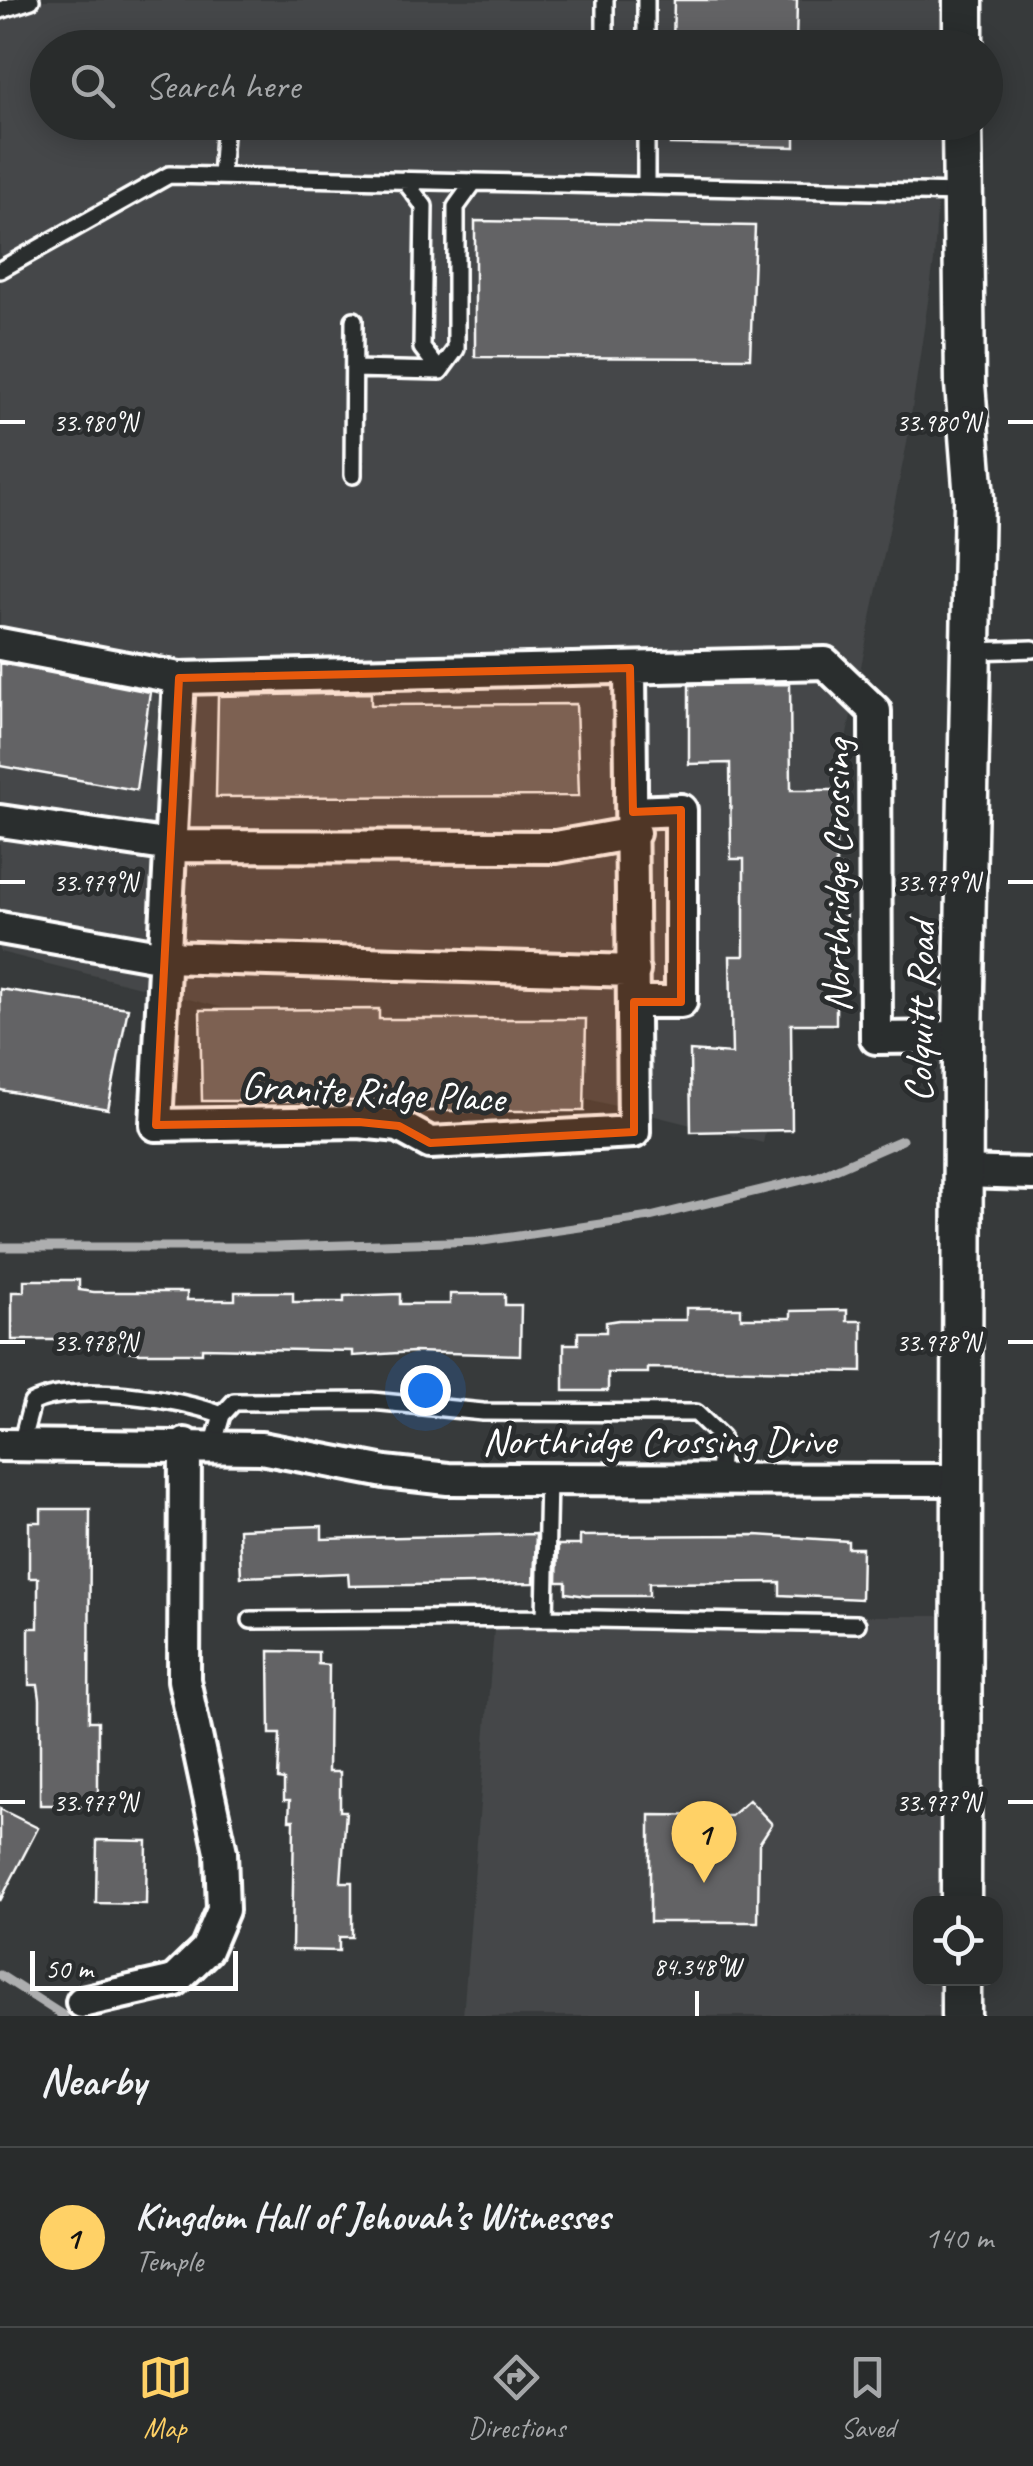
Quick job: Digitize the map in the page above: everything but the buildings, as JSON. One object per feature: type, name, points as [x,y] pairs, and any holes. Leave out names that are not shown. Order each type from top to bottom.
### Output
[{"type":"street","points":[[963,0],[963,30]]},
{"type":"street","name":"Colquitt Road","points":[[961,1896],[963,1037],[974,499],[965,384],[962,140]]},
{"type":"street","name":"Northridge Crossing","points":[[0,644],[179,678],[825,663],[856,688],[874,711],[878,748],[876,1038],[963,1037]]},
{"type":"street","points":[[630,668],[634,987]]},
{"type":"street","points":[[164,957],[179,678]]},
{"type":"street","points":[[0,822],[172,846],[556,847],[681,810],[682,1002],[634,987],[164,957],[0,928]]},
{"type":"street","name":"Granite Ridge Place","points":[[164,957],[156,1125],[359,1122],[399,1126],[430,1142],[634,1132],[634,987]]},
{"type":"street","points":[[962,1172],[1033,1174]]},
{"type":"street","name":"Northridge Crossing Drive","points":[[11,1445],[260,1448],[432,1478],[962,1480]]},
{"type":"street","points":[[82,2002],[174,1981],[206,1950],[223,1910],[222,1852],[184,1680],[199,1445]]},
{"type":"street","points":[[960,2016],[961,1986]]},
{"type":"lane","points":[[0,10],[30,0]]},
{"type":"lane","points":[[604,0],[605,30]]},
{"type":"lane","points":[[646,0],[646,30]]},
{"type":"lane","points":[[221,176],[223,140]]},
{"type":"lane","points":[[646,140],[646,186]]},
{"type":"lane","points":[[0,270],[169,175],[961,193]]},
{"type":"lane","points":[[404,180],[424,206],[422,348],[440,372]]},
{"type":"lane","points":[[440,372],[456,349],[456,207],[474,182]]},
{"type":"lane","points":[[353,475],[354,320]]},
{"type":"lane","points":[[354,369],[440,372]]},
{"type":"lane","points":[[971,651],[1033,649]]},
{"type":"lane","points":[[11,1445],[32,1402],[48,1394],[167,1400],[194,1404],[222,1416]]},
{"type":"lane","points":[[199,1445],[234,1402],[372,1401],[483,1412],[696,1413],[721,1438],[719,1480]]},
{"type":"lane","points":[[545,1618],[548,1479]]},
{"type":"lane","points":[[251,1620],[545,1618],[856,1624]]},
{"type":"highlighted area","points":[[630,668],[633,812],[681,810],[681,1002],[634,1002],[634,1132],[430,1143],[399,1126],[359,1122],[156,1125],[179,678]]},
{"type":"shaded area","points":[[0,0],[944,0],[944,30],[30,30],[30,140],[941,140],[934,261],[907,443],[763,1143],[0,952]]},
{"type":"shaded area","points":[[495,1616],[983,1616],[964,1896],[913,1896],[913,1986],[958,1986],[956,2016],[463,2016]]},
{"type":"waterway","points":[[0,1247],[274,1247],[483,1241],[650,1217],[819,1176],[902,1140]]},
{"type":"waterway","points":[[0,1975],[64,2016]]},
{"type":"place","name":"Kingdom Hall of Jehovah’s Witnesses","points":[[704,1883]]}]
